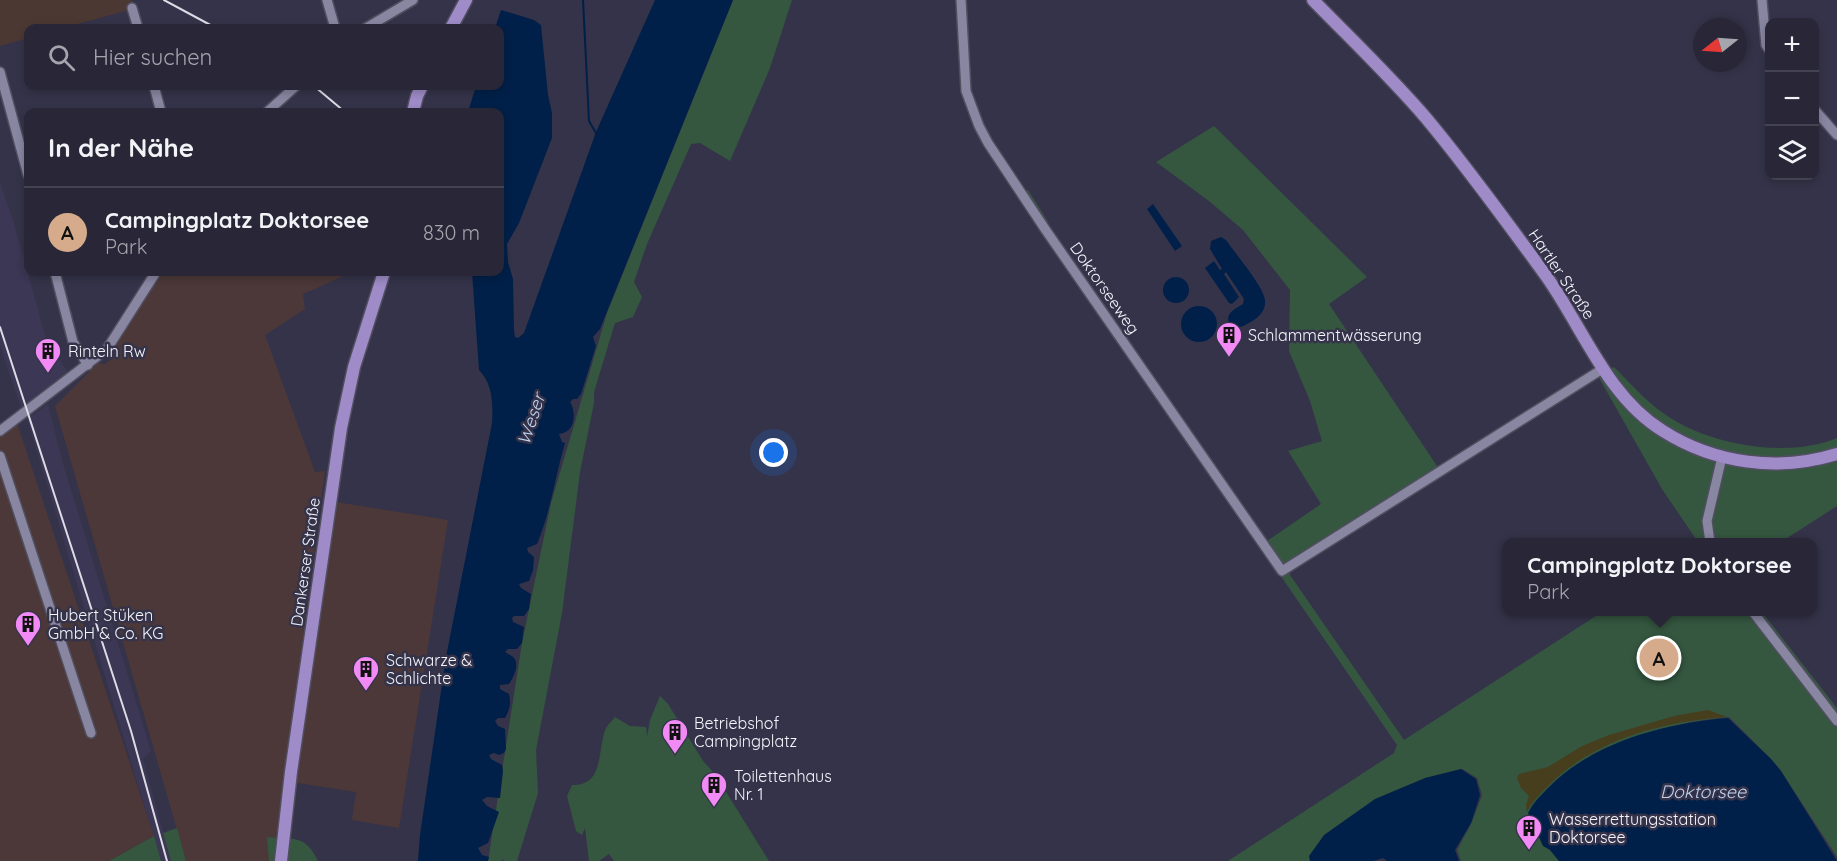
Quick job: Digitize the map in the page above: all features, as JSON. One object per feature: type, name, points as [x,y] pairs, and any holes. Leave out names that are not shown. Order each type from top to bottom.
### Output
[{"type":"main road","points":[[453,24],[466,0]]},
{"type":"main road","name":"Hartler Straße","points":[[1313,0],[1434,128],[1545,274],[1604,368],[1631,405],[1662,431],[1722,457],[1758,463],[1780,463],[1837,454]]},
{"type":"main road","points":[[414,108],[420,90]]},
{"type":"main road","name":"Dankerser Straße","points":[[281,861],[291,772],[341,428],[354,367],[383,276]]},
{"type":"street","points":[[327,0],[333,24]]},
{"type":"street","points":[[373,24],[413,0]]},
{"type":"street","name":"Doktorseeweg","points":[[962,0],[966,91],[988,143],[1282,571],[1604,368]]},
{"type":"street","points":[[1762,0],[1765,34]]},
{"type":"street","points":[[132,8],[137,24]]},
{"type":"street","points":[[0,72],[24,160]]},
{"type":"street","points":[[155,90],[160,108]]},
{"type":"street","points":[[271,108],[292,90]]},
{"type":"street","points":[[1819,114],[1837,135]]},
{"type":"street","points":[[56,276],[73,342],[88,365]]},
{"type":"street","points":[[0,431],[107,349],[153,276]]},
{"type":"street","points":[[0,456],[91,733]]},
{"type":"street","points":[[1709,538],[1707,521],[1722,457]]},
{"type":"street","points":[[1756,616],[1837,722]]},
{"type":"shaded area","points":[[0,0],[131,0],[136,8],[78,24],[24,24],[24,39],[0,46]]},
{"type":"shaded area","points":[[0,183],[24,259],[24,276],[29,276],[47,342],[70,375],[22,410],[0,346]]},
{"type":"shaded area","points":[[159,276],[344,276],[303,294],[305,309],[265,335],[315,472],[325,471],[273,861],[186,861],[55,406],[98,363],[105,364],[116,355],[113,350]]},
{"type":"shaded area","points":[[48,404],[62,460],[151,751],[143,759],[171,861],[161,861],[27,419]]},
{"type":"shaded area","points":[[17,423],[154,836],[109,861],[0,861],[0,436]]},
{"type":"shaded area","points":[[336,502],[448,520],[399,828],[352,820],[356,792],[291,782]]},
{"type":"green space","points":[[733,0],[792,0],[770,68],[730,161],[700,143],[691,144],[647,244],[634,282],[642,297],[633,317],[615,323],[594,392],[594,403],[580,472],[562,613],[536,750],[538,793],[517,861],[502,859],[502,861],[488,861],[522,643],[551,503],[607,313]]},
{"type":"green space","points":[[1214,126],[1367,277],[1329,304],[1439,469],[1292,560],[1290,575],[1404,740],[1596,616],[1765,616],[1837,708],[1837,857],[1781,771],[1729,717],[1658,730],[1591,755],[1550,850],[1559,861],[1461,861],[1457,850],[1472,822],[1482,795],[1477,778],[1462,769],[1427,778],[1377,799],[1325,835],[1312,861],[1228,861],[1394,753],[1397,745],[1019,195],[1028,190],[1047,220],[1050,230],[1087,286],[1095,291],[1267,541],[1321,504],[1288,451],[1322,441],[1310,401],[1289,351],[1290,290],[1243,230],[1209,201],[1156,162]]},
{"type":"green space","points":[[1614,367],[1664,414],[1690,428],[1731,442],[1775,448],[1818,444],[1837,438],[1837,506],[1787,538],[1695,538],[1662,489],[1598,376]]},
{"type":"green space","points":[[660,696],[668,704],[703,761],[715,774],[769,861],[614,861],[609,854],[599,861],[589,861],[585,828],[582,835],[576,831],[567,796],[572,785],[583,784],[595,773],[606,728],[615,717],[630,726],[646,727],[647,737],[650,720]]},
{"type":"green space","points":[[177,828],[186,861],[171,861],[163,833]]},
{"type":"green space","points":[[154,836],[161,861],[109,861]]},
{"type":"green space","points":[[267,837],[303,842],[318,861],[269,861]]},
{"type":"sand","points":[[1708,710],[1727,717],[1679,723],[1630,736],[1607,745],[1565,771],[1538,796],[1527,812],[1526,805],[1529,796],[1521,788],[1517,778],[1519,774],[1548,767],[1582,746],[1609,735],[1674,716]]},
{"type":"water","name":"Weser","points":[[655,0],[733,0],[600,329],[593,337],[596,346],[581,394],[570,402],[573,422],[568,430],[559,434],[562,442],[565,443],[546,519],[537,544],[527,548],[534,557],[533,570],[529,581],[519,584],[531,594],[529,609],[524,616],[512,618],[513,622],[524,627],[522,643],[517,649],[508,649],[505,652],[514,658],[516,668],[509,684],[500,685],[500,689],[509,694],[508,712],[505,718],[498,718],[495,721],[498,726],[505,729],[506,749],[499,755],[494,753],[489,755],[491,759],[502,765],[500,798],[487,797],[482,800],[487,806],[499,812],[488,843],[478,848],[482,855],[489,857],[488,861],[418,861],[446,657],[492,423],[490,388],[479,370],[472,276],[504,276],[504,108],[469,108],[475,90],[504,90],[504,24],[496,24],[501,10],[534,20],[541,25],[552,113],[552,138],[519,223],[507,244],[508,262],[513,279],[515,337],[518,338],[524,333],[596,132]]},
{"type":"water","points":[[1153,204],[1182,246],[1175,251],[1147,209]]},
{"type":"water","points":[[1221,237],[1226,240],[1254,278],[1265,300],[1264,309],[1259,316],[1238,328],[1232,328],[1228,316],[1243,304],[1244,299],[1226,272],[1224,274],[1239,297],[1232,304],[1229,303],[1205,268],[1214,261],[1220,270],[1222,269],[1210,249],[1211,241]]},
{"type":"water","points":[[1176,277],[1185,281],[1189,290],[1185,299],[1176,303],[1167,299],[1163,290],[1167,281]]},
{"type":"water","points":[[1199,306],[1212,311],[1217,324],[1212,337],[1199,342],[1186,337],[1181,324],[1186,311]]},
{"type":"water","name":"Doktorsee","points":[[1728,718],[1781,771],[1837,861],[1559,861],[1550,850],[1543,846],[1528,813],[1548,788],[1586,758],[1608,747],[1655,730]]},
{"type":"water","points":[[1461,769],[1476,779],[1480,795],[1471,823],[1455,850],[1459,861],[1387,861],[1383,858],[1373,861],[1310,861],[1309,856],[1324,835],[1375,799],[1425,778]]},
{"type":"waterway","points":[[583,0],[589,121],[596,133]]},
{"type":"railway","points":[[164,0],[209,24]]},
{"type":"railway","points":[[319,90],[340,108]]},
{"type":"railway","points":[[0,327],[131,731],[167,861]]},
{"type":"place","name":"Schlammentwässerung","points":[[1229,358]]},
{"type":"place","name":"Rinteln Rw","points":[[48,374]]},
{"type":"place","name":"Hubert Stüken GmbH & Co. KG","points":[[28,647]]},
{"type":"place","name":"Campingplatz Doktorsee","points":[[1659,658]]},
{"type":"place","name":"Schwarze & Schlichte","points":[[366,692]]},
{"type":"place","name":"Betriebshof Campingplatz","points":[[675,755]]},
{"type":"place","name":"Toilettenhaus Nr. 1","points":[[714,808]]},
{"type":"place","name":"Wasserrettungsstation Doktorsee","points":[[1529,851]]}]
